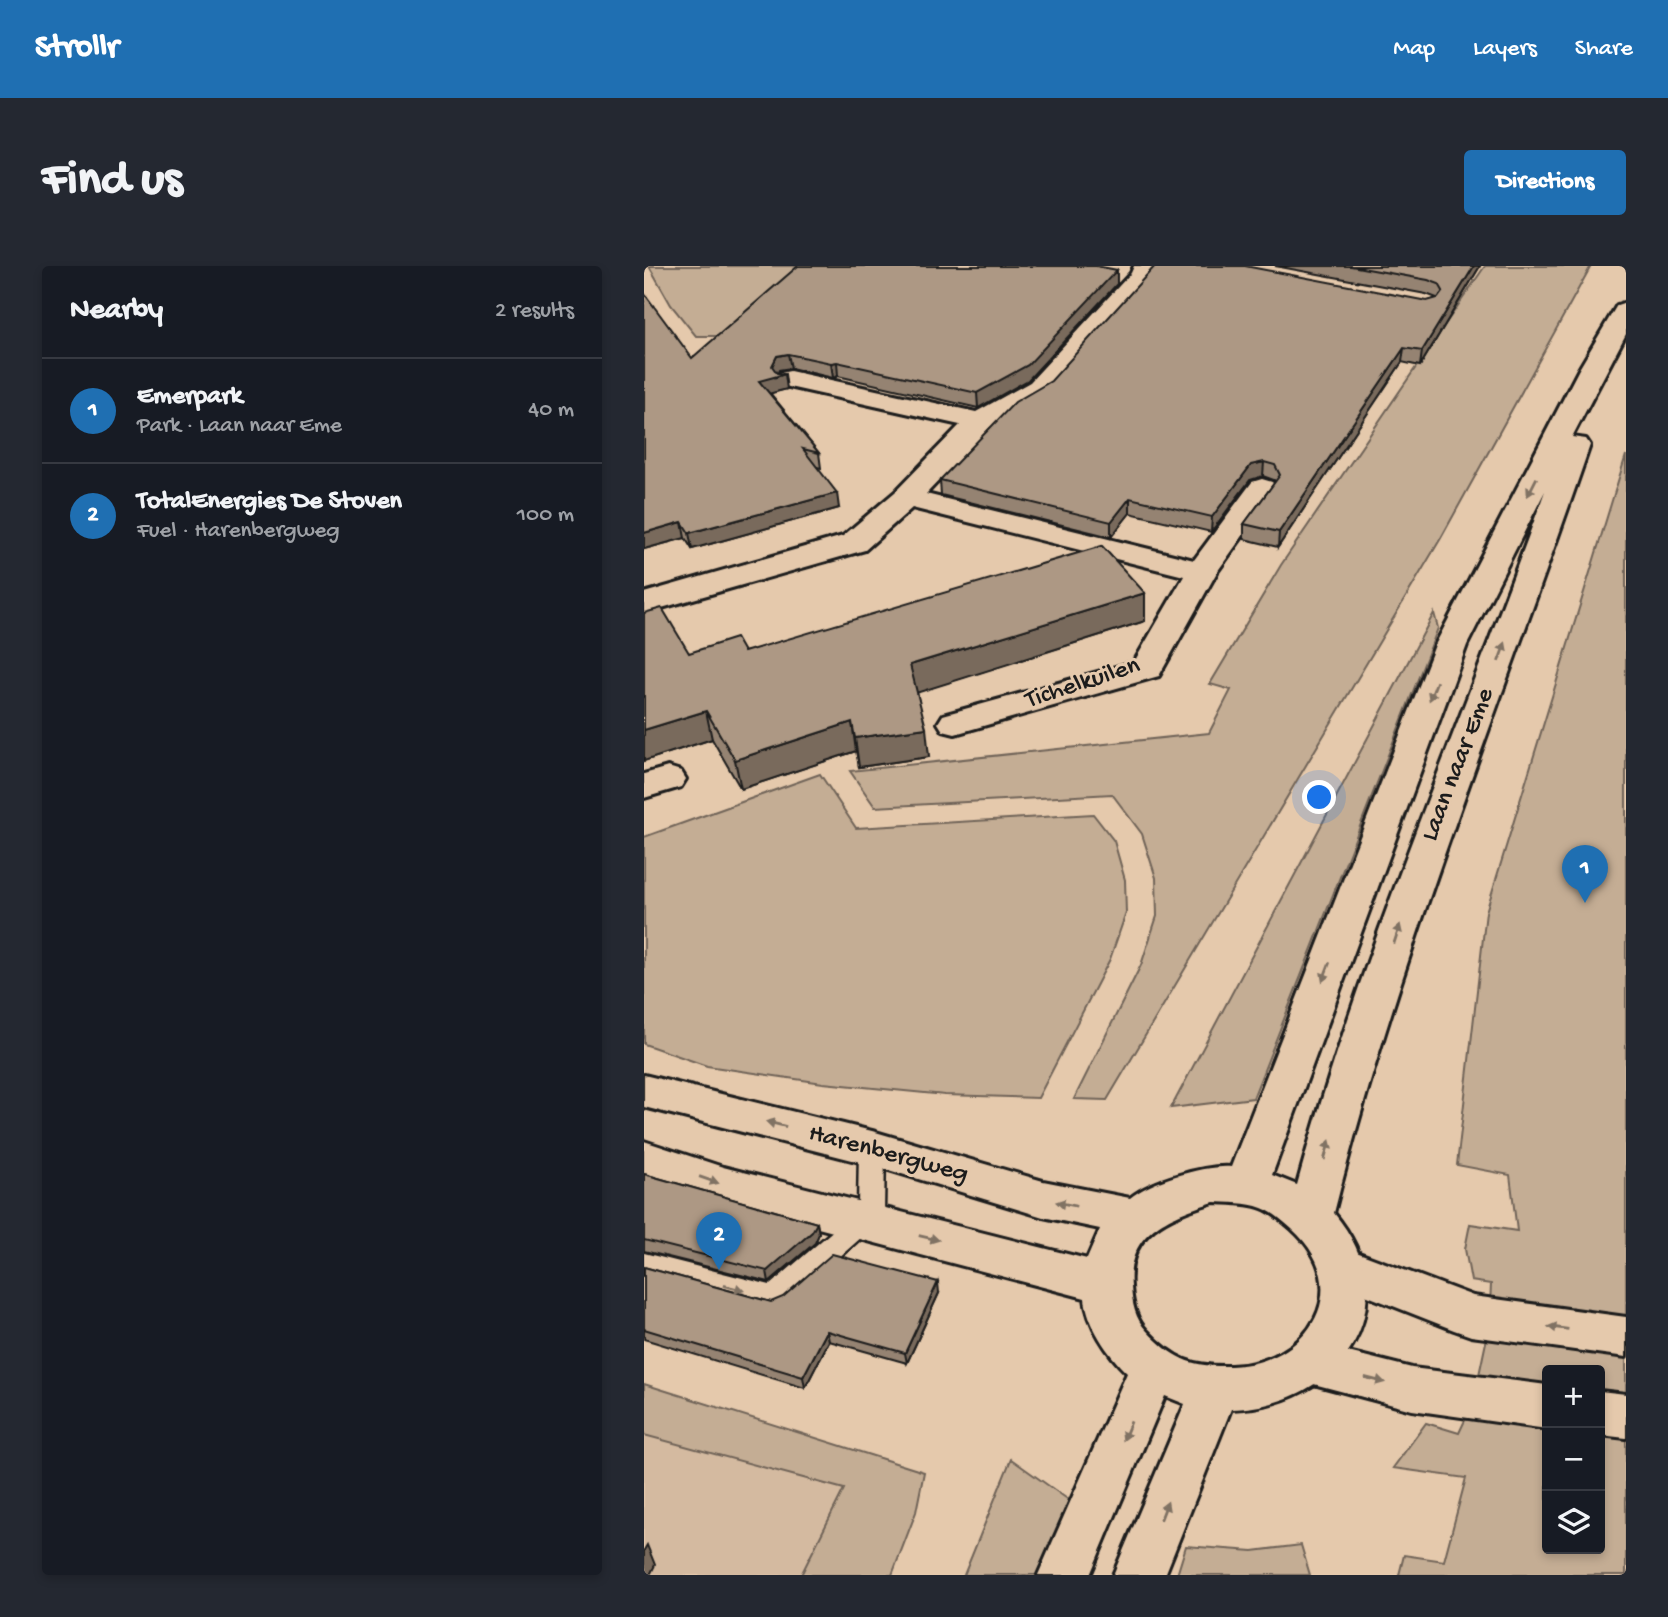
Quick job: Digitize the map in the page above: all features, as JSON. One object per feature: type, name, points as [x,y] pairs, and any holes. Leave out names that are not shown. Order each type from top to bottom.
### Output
[{"type":"street","points":[[644,603],[854,543],[906,498],[980,421],[1040,388],[1144,274],[1139,267]]},
{"type":"street","name":"Laan naar Eme","points":[[1245,1186],[1451,645],[1624,314]]},
{"type":"street","name":"Laan naar Eme","points":[[1311,1216],[1327,1149],[1412,887],[1489,687],[1624,314]]},
{"type":"street","points":[[790,379],[980,421]]},
{"type":"street","name":"Tichelkuilen","points":[[955,723],[1147,669],[1202,571],[1262,488]]},
{"type":"street","points":[[906,498],[1202,571]]},
{"type":"street","name":"Harenbergweg","points":[[644,1091],[872,1149],[1043,1199],[1133,1217]]},
{"type":"street","points":[[644,1158],[723,1185],[1104,1283]]},
{"type":"street","points":[[1214,1184],[1245,1186],[1281,1196],[1311,1216],[1335,1246],[1343,1266],[1345,1301],[1334,1335],[1308,1363],[1280,1379],[1248,1388],[1215,1389],[1184,1384],[1153,1368],[1126,1344],[1110,1315],[1104,1283],[1111,1248],[1133,1217],[1156,1200],[1184,1188],[1214,1184]]},
{"type":"street","points":[[1343,1266],[1471,1316],[1626,1337]]},
{"type":"street","points":[[1308,1363],[1412,1389],[1542,1406]]},
{"type":"street","points":[[1064,1575],[1153,1368]]},
{"type":"street","points":[[1139,1575],[1215,1389]]},
{"type":"street","points":[[1605,1414],[1626,1416]]},
{"type":"lane","points":[[644,1264],[774,1298],[871,1213],[872,1149]]},
{"type":"shaded area","points":[[649,266],[817,266],[734,336],[696,336],[671,305]]},
{"type":"shaded area","points":[[1485,266],[1591,266],[1441,538],[1107,1100],[1074,1099],[1141,965],[1157,916],[1156,878],[1142,834],[1112,794],[875,807],[850,771],[1209,733],[1231,690],[1210,684],[1281,565]]},
{"type":"shaded area","points":[[1626,455],[1626,1575],[1399,1575],[1404,1555],[1444,1561],[1466,1478],[1393,1468],[1426,1423],[1459,1433],[1467,1416],[1482,1421],[1493,1377],[1479,1375],[1489,1328],[1491,1284],[1471,1281],[1465,1249],[1470,1224],[1517,1231],[1510,1175],[1457,1165],[1486,912]]},
{"type":"shaded area","points":[[1434,613],[1438,628],[1253,1098],[1171,1108]]},
{"type":"shaded area","points":[[820,774],[856,828],[1093,814],[1114,841],[1125,880],[1126,913],[1110,959],[1038,1098],[945,1095],[823,1083],[707,1066],[644,1044],[644,837]]},
{"type":"shaded area","points":[[644,1384],[924,1472],[916,1512],[892,1575],[801,1575],[844,1489],[644,1435]]},
{"type":"shaded area","points":[[644,1404],[857,1469],[806,1575],[644,1575]]},
{"type":"shaded area","points":[[1011,1459],[1073,1503],[1042,1575],[964,1575]]},
{"type":"shaded area","points":[[1301,1545],[1310,1575],[1177,1575],[1186,1546],[1253,1551]]},
{"type":"building","points":[[798,266],[1096,266],[1117,270],[1028,365],[977,393],[837,362],[788,354],[777,356],[772,366],[777,373],[785,374],[759,381],[819,453],[803,449],[837,493],[689,533],[682,522],[644,533],[644,293],[692,358]]},
{"type":"building","points":[[1155,266],[1245,266],[1427,301],[1438,298],[1443,291],[1439,284],[1351,266],[1474,266],[1422,351],[1404,348],[1279,532],[1244,524],[1280,475],[1275,465],[1264,462],[1251,465],[1212,517],[1130,498],[1111,522],[940,480],[1015,402],[1051,381]]},
{"type":"building","points":[[1102,546],[1145,593],[910,665],[926,728],[855,738],[852,722],[735,760],[706,711],[644,730],[644,613],[662,608],[689,653],[736,638],[744,652]]},
{"type":"building","points":[[644,1174],[817,1223],[812,1232],[767,1271],[644,1240]]},
{"type":"building","points":[[832,1254],[938,1282],[905,1353],[827,1331],[803,1377],[644,1329],[644,1267],[771,1302],[783,1297]]},
{"type":"place","name":"Emerpark","points":[[1585,903]]},
{"type":"place","name":"TotalEnergies De Stoven","points":[[719,1270]]}]
